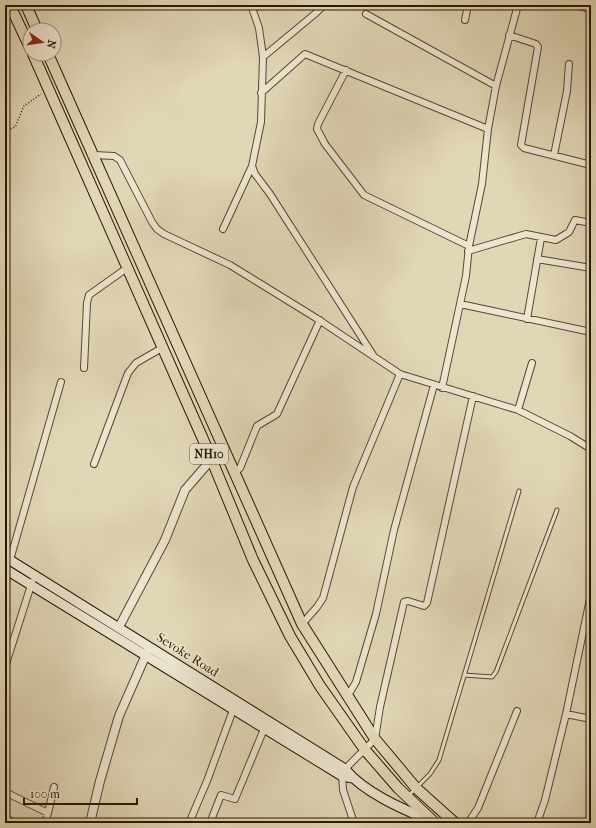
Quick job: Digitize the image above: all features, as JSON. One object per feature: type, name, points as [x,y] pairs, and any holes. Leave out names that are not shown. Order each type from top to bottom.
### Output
[{"type":"highway","points":[[10,5],[22,31]]},
{"type":"highway","points":[[26,5],[33,22]]},
{"type":"highway","name":"NH10","points":[[36,62],[254,560],[290,636],[320,686],[364,750],[378,768],[434,823]]},
{"type":"highway","points":[[52,62],[302,624],[375,739],[416,788],[455,823]]},
{"type":"main road","name":"Sevoke Road","points":[[8,558],[119,627],[148,650],[233,710],[264,729],[344,772]]},
{"type":"main road","name":"Sevoke Road","points":[[5,569],[30,586],[148,650],[396,805],[434,823]]},
{"type":"street","points":[[223,229],[252,166],[261,122],[263,57],[259,28],[251,5]]},
{"type":"street","points":[[263,57],[316,14],[324,5]]},
{"type":"street","points":[[465,20],[468,5]]},
{"type":"street","points":[[442,388],[460,304],[468,248],[482,184],[488,129],[496,86],[518,5]]},
{"type":"street","points":[[575,5],[591,9]]},
{"type":"street","points":[[366,14],[496,86]]},
{"type":"street","points":[[509,35],[536,44],[538,47],[521,145],[524,148],[591,165]]},
{"type":"street","points":[[261,93],[304,54],[488,129]]},
{"type":"street","points":[[554,155],[567,91],[569,64]]},
{"type":"street","points":[[346,70],[318,124],[317,129],[325,144],[364,195],[468,248],[525,235],[557,240],[568,232],[576,220],[591,223]]},
{"type":"street","points":[[94,155],[114,156],[120,160],[157,229],[230,266],[320,320],[400,374],[434,386],[518,410],[570,436],[591,449]]},
{"type":"street","points":[[252,166],[254,174],[270,194],[375,358]]},
{"type":"street","points":[[527,319],[541,238]]},
{"type":"street","points":[[537,259],[591,268]]},
{"type":"street","points":[[84,368],[87,302],[89,295],[127,268]]},
{"type":"street","points":[[460,304],[591,332]]},
{"type":"street","points":[[234,474],[240,468],[257,426],[277,414],[320,320]]},
{"type":"street","points":[[94,464],[128,373],[136,363],[162,348]]},
{"type":"street","points":[[518,410],[532,363]]},
{"type":"street","points":[[302,624],[323,598],[353,487],[400,374]]},
{"type":"street","points":[[8,558],[61,382]]},
{"type":"street","points":[[347,697],[356,682],[378,608],[395,523],[434,386]]},
{"type":"street","points":[[354,823],[343,790],[344,772],[375,739],[380,707],[403,604],[406,601],[424,606],[427,603],[473,396]]},
{"type":"street","points":[[119,627],[166,536],[185,490],[211,460]]},
{"type":"street","points":[[5,666],[30,586],[36,575]]},
{"type":"street","points":[[537,823],[566,714],[591,594]]},
{"type":"street","points":[[90,823],[100,781],[119,716],[148,650]]},
{"type":"street","points":[[189,823],[233,710]]},
{"type":"street","points":[[468,823],[478,808],[517,711]]},
{"type":"street","points":[[566,714],[591,719]]},
{"type":"street","points":[[210,823],[221,795],[235,799],[264,729]]},
{"type":"street","points":[[45,823],[54,787]]},
{"type":"street","points":[[5,797],[7,793],[48,813]]},
{"type":"street","points":[[5,818],[15,823]]},
{"type":"street","points":[[590,823],[591,819]]},
{"type":"lane","points":[[407,797],[430,774],[439,760],[519,491]]},
{"type":"lane","points":[[464,675],[492,677],[496,672],[557,510]]},
{"type":"path","points":[[5,131],[15,126],[24,106],[48,89]]}]
